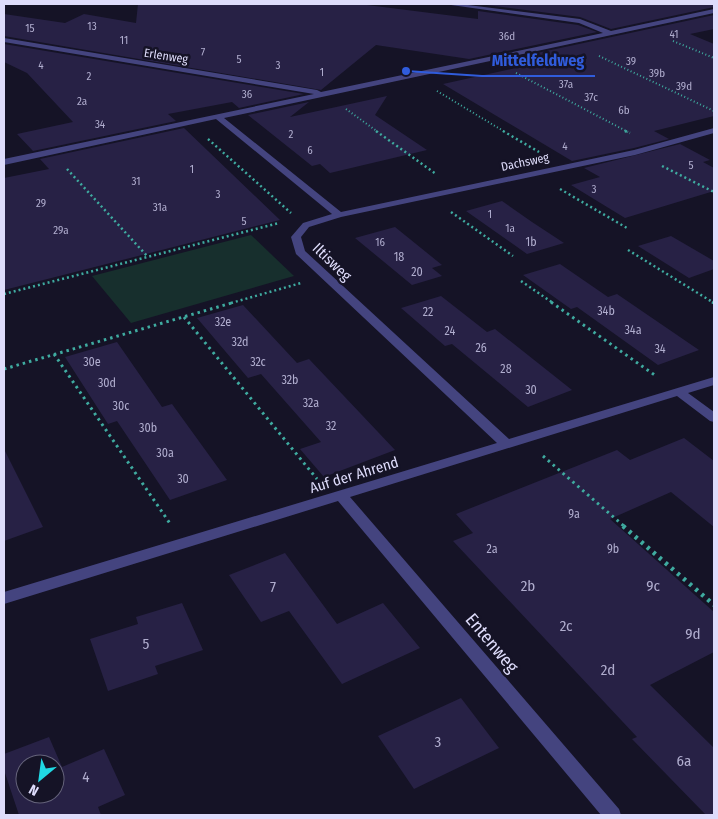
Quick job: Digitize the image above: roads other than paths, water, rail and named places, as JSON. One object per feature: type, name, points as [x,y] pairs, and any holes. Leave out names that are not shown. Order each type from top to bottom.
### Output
[{"type":"street","points":[[447,4],[580,21],[610,33]]},
{"type":"street","points":[[4,162],[714,11]]},
{"type":"street","points":[[703,13],[714,17]]},
{"type":"street","name":"Erlenweg","points":[[4,40],[324,93]]},
{"type":"street","points":[[217,116],[336,212]]},
{"type":"street","name":"Dachsweg","points":[[336,212],[429,196],[635,152],[714,130]]},
{"type":"street","name":"Iltisweg","points":[[336,212],[306,225],[296,237],[300,252],[507,445]]},
{"type":"street","name":"Auf der Ahrend","points":[[4,598],[714,382]]},
{"type":"street","points":[[679,392],[714,418]]},
{"type":"street","name":"Entenweg","points":[[337,497],[612,815]]},
{"type":"place","name":"Mittelfeldweg","points":[[406,71]]}]
